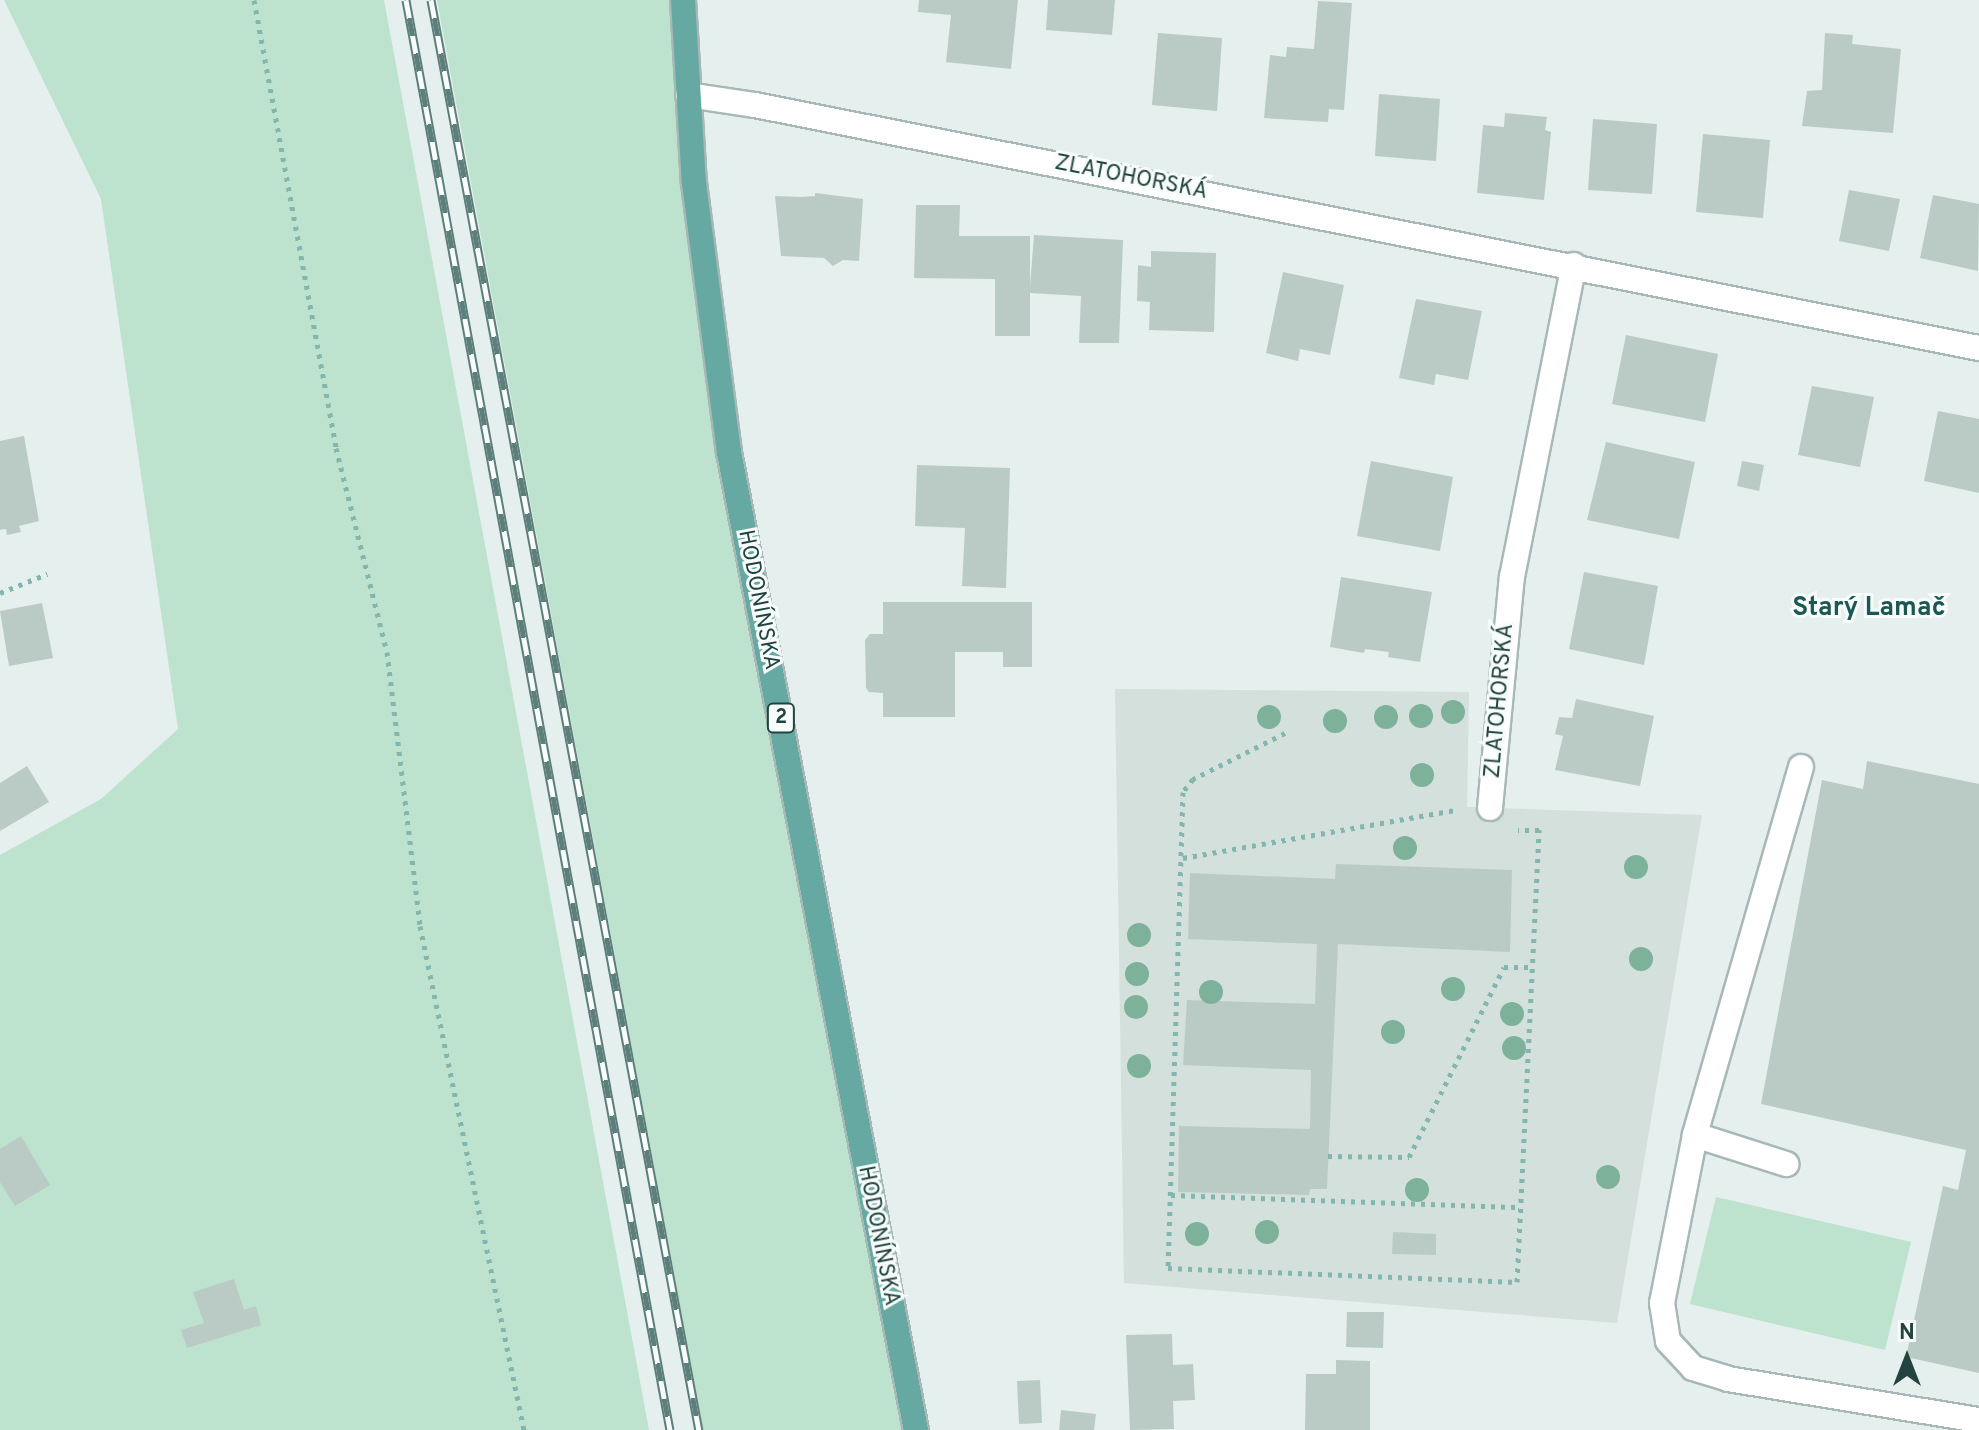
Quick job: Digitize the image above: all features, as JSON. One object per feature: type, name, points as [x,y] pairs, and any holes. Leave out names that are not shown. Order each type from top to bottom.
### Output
[{"type":"main road","name":"HODONÍNSKA","points":[[683,0],[688,95],[706,289],[729,452],[916,1430]]},
{"type":"street","name":"ZLATOHORSKÁ","points":[[688,95],[755,105],[1574,265],[1979,348]]},
{"type":"street","name":"ZLATOHORSKÁ","points":[[1490,808],[1512,577],[1574,265]]},
{"type":"street","points":[[1801,767],[1695,1135],[1662,1303],[1668,1341],[1693,1368],[1728,1379],[1979,1420]]},
{"type":"street","points":[[1695,1135],[1786,1164]]},
{"type":"path","points":[[254,0],[336,448],[387,652],[420,926],[524,1430]]},
{"type":"path","points":[[0,593],[47,574]]},
{"type":"path","points":[[1285,733],[1193,779],[1183,792],[1168,1268],[1517,1282],[1539,830],[1513,829]]},
{"type":"path","points":[[1183,858],[1458,810]]},
{"type":"path","points":[[1328,1156],[1409,1157],[1504,967],[1534,967]]},
{"type":"path","points":[[1171,1195],[1521,1207]]},
{"type":"shaded area","points":[[1115,689],[1469,692],[1467,807],[1702,815],[1617,1323],[1124,1283]]},
{"type":"green space","points":[[4,0],[384,0],[649,1430],[0,1430],[0,855],[101,799],[178,729],[101,199]]},
{"type":"green space","points":[[437,0],[683,0],[715,361],[916,1430],[703,1430]]},
{"type":"green space","points":[[1716,1197],[1911,1242],[1885,1350],[1690,1304]]},
{"type":"building","points":[[919,0],[1018,0],[1011,69],[946,62],[951,15],[918,12]]},
{"type":"building","points":[[1048,0],[1115,0],[1112,35],[1046,30]]},
{"type":"building","points":[[1318,1],[1352,3],[1344,110],[1329,109],[1328,122],[1264,118],[1270,55],[1286,57],[1287,47],[1314,49]]},
{"type":"building","points":[[1158,33],[1222,38],[1217,111],[1152,105]]},
{"type":"building","points":[[1825,33],[1853,35],[1852,44],[1901,49],[1893,133],[1802,126],[1807,91],[1822,90]]},
{"type":"building","points":[[1379,94],[1440,99],[1436,161],[1375,156]]},
{"type":"building","points":[[1505,113],[1547,117],[1545,130],[1551,132],[1544,200],[1477,193],[1483,125],[1504,127]]},
{"type":"building","points":[[1593,119],[1657,124],[1652,194],[1588,190]]},
{"type":"building","points":[[1703,134],[1770,140],[1763,218],[1696,212]]},
{"type":"building","points":[[1849,190],[1900,199],[1889,251],[1839,241]]},
{"type":"building","points":[[815,193],[863,199],[859,261],[843,260],[833,266],[824,258],[781,256],[775,196],[815,196]]},
{"type":"building","points":[[1933,195],[1979,204],[1978,271],[1920,258]]},
{"type":"building","points":[[916,205],[960,205],[959,236],[1030,236],[1030,286],[1034,235],[1123,240],[1119,343],[1079,343],[1081,296],[1030,293],[1030,336],[995,336],[995,279],[914,278]]},
{"type":"building","points":[[1151,251],[1216,253],[1214,332],[1149,330],[1150,302],[1137,301],[1138,265],[1151,267]]},
{"type":"building","points":[[1283,272],[1344,285],[1330,355],[1300,349],[1298,361],[1266,353]]},
{"type":"building","points":[[1416,299],[1482,311],[1468,380],[1436,374],[1434,385],[1399,378]]},
{"type":"building","points":[[1626,335],[1718,354],[1705,422],[1612,404]]},
{"type":"building","points":[[1812,386],[1874,397],[1860,467],[1798,455]]},
{"type":"building","points":[[1938,411],[1979,419],[1979,493],[1924,481]]},
{"type":"building","points":[[24,436],[39,521],[19,526],[21,532],[7,535],[6,529],[0,530],[0,441]]},
{"type":"building","points":[[1606,442],[1695,462],[1679,539],[1587,520]]},
{"type":"building","points":[[1371,461],[1453,477],[1440,551],[1357,536]]},
{"type":"building","points":[[1742,461],[1764,465],[1759,491],[1737,486]]},
{"type":"building","points":[[917,465],[1010,468],[1006,588],[962,586],[965,528],[915,526]]},
{"type":"building","points":[[1584,572],[1658,586],[1644,665],[1569,649]]},
{"type":"building","points":[[1341,577],[1432,592],[1420,662],[1388,657],[1389,652],[1365,649],[1364,653],[1330,647]]},
{"type":"building","points":[[883,602],[1032,602],[1032,667],[1003,667],[1003,652],[955,652],[955,717],[883,717],[883,693],[869,692],[866,688],[865,640],[870,634],[883,634]]},
{"type":"building","points":[[42,603],[53,658],[9,666],[0,611]]},
{"type":"building","points":[[1576,699],[1654,716],[1640,786],[1555,770],[1563,736],[1555,734],[1559,717],[1572,718]]},
{"type":"building","points":[[1867,761],[1979,784],[1979,1373],[1906,1357],[1943,1186],[1958,1190],[1966,1150],[1761,1104],[1822,780],[1863,789]]},
{"type":"building","points":[[27,766],[49,802],[0,831],[0,783]]},
{"type":"building","points":[[1336,864],[1512,870],[1510,952],[1338,944],[1327,1189],[1310,1189],[1309,1195],[1178,1192],[1179,1126],[1310,1129],[1311,1070],[1183,1065],[1187,1000],[1315,1004],[1317,944],[1188,939],[1190,873],[1335,879]]},
{"type":"building","points":[[21,1136],[50,1185],[15,1206],[0,1182],[0,1149]]},
{"type":"building","points":[[1393,1232],[1436,1234],[1436,1255],[1392,1254]]},
{"type":"building","points":[[234,1279],[244,1310],[256,1306],[261,1325],[187,1348],[181,1330],[204,1323],[193,1292]]},
{"type":"building","points":[[1347,1312],[1384,1312],[1383,1348],[1346,1347]]},
{"type":"building","points":[[1172,1334],[1173,1365],[1193,1364],[1195,1400],[1173,1401],[1174,1429],[1130,1430],[1126,1335]]},
{"type":"building","points":[[1336,1360],[1370,1361],[1370,1430],[1305,1430],[1306,1374],[1336,1374]]},
{"type":"building","points":[[1040,1380],[1042,1423],[1019,1424],[1017,1381]]},
{"type":"building","points":[[1061,1410],[1096,1414],[1094,1430],[1059,1430]]},
{"type":"railway","points":[[406,0],[670,1430]]},
{"type":"railway","points":[[431,0],[699,1430]]},
{"type":"district","name":"Starý Lamač","points":[[1869,609]]}]
